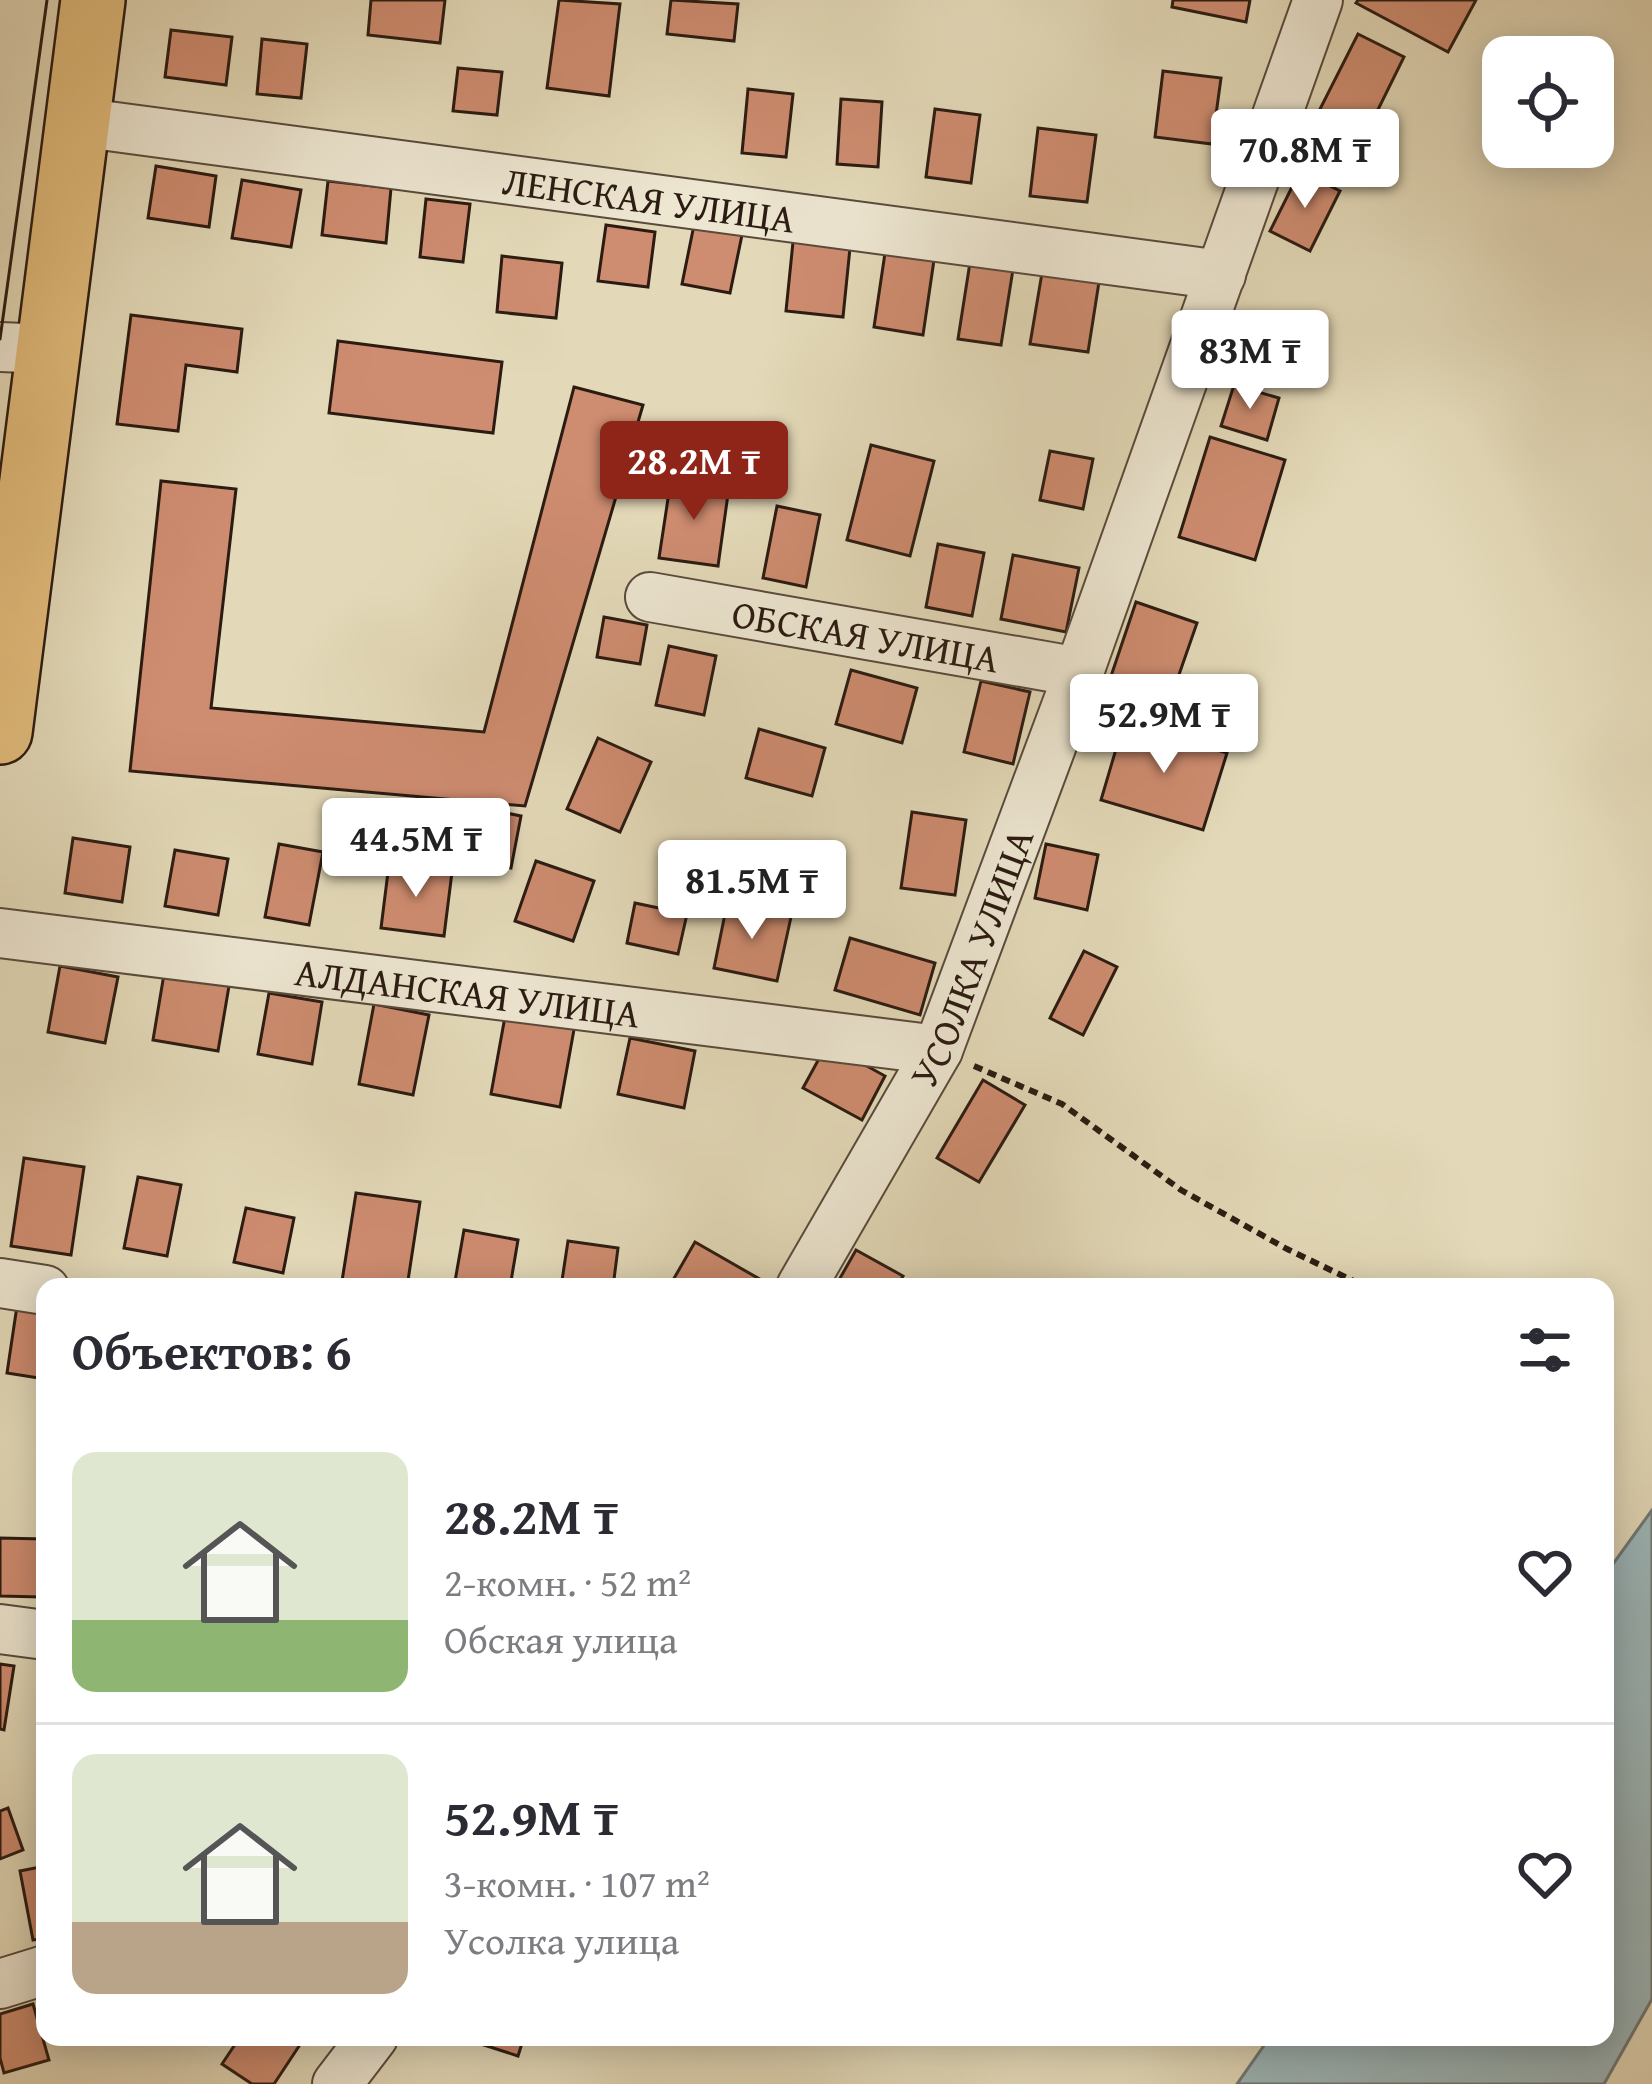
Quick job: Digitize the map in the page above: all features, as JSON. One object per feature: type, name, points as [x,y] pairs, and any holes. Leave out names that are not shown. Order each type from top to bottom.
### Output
[{"type":"main road","points":[[0,732],[25,348],[78,122],[93,0]]},
{"type":"street","name":"УСОЛКА УЛИЦА","points":[[806,1278],[938,1050],[1079,673],[1318,0]]},
{"type":"street","name":"ЛЕНСКАЯ УЛИЦА","points":[[78,122],[1221,275]]},
{"type":"street","name":"ОБСКАЯ УЛИЦА","points":[[650,597],[1079,673]]},
{"type":"street","name":"АЛДАНСКАЯ УЛИЦА","points":[[0,933],[938,1050]]},
{"type":"street","points":[[0,1283],[36,1289]]},
{"type":"street","points":[[0,1629],[36,1634]]},
{"type":"street","points":[[0,1984],[36,1973]]},
{"type":"street","points":[[337,2084],[366,2046]]},
{"type":"path","points":[[938,1050],[1062,1104],[1181,1190],[1347,1278]]},
{"type":"water","points":[[1652,1510],[1652,1999],[1604,2084],[1237,2084],[1264,2046],[1614,2046],[1614,1563]]},
{"type":"building","points":[[371,0],[445,0],[440,43],[368,35]]},
{"type":"building","points":[[559,0],[620,4],[609,96],[547,88]]},
{"type":"building","points":[[671,0],[738,4],[734,41],[667,34]]},
{"type":"building","points":[[1173,0],[1250,0],[1246,22],[1172,7]]},
{"type":"building","points":[[1476,0],[1448,52],[1356,3]]},
{"type":"building","points":[[171,30],[232,37],[226,85],[165,77]]},
{"type":"building","points":[[1358,34],[1404,57],[1365,136],[1318,113]]},
{"type":"building","points":[[262,39],[307,44],[301,98],[257,94]]},
{"type":"building","points":[[458,68],[502,72],[497,115],[453,111]]},
{"type":"building","points":[[1163,71],[1221,78],[1212,144],[1155,137]]},
{"type":"building","points":[[748,89],[793,94],[786,157],[742,153]]},
{"type":"building","points":[[841,99],[882,102],[878,167],[837,164]]},
{"type":"building","points":[[935,109],[980,115],[971,183],[926,177]]},
{"type":"building","points":[[1038,128],[1096,135],[1087,202],[1030,196]]},
{"type":"building","points":[[156,166],[216,176],[209,227],[148,218]]},
{"type":"building","points":[[1300,171],[1340,191],[1310,251],[1270,231]]},
{"type":"building","points":[[242,180],[301,190],[291,247],[232,238]]},
{"type":"building","points":[[328,181],[391,188],[386,243],[322,235]]},
{"type":"building","points":[[426,199],[470,204],[463,262],[420,257]]},
{"type":"building","points":[[606,225],[655,232],[648,287],[598,281]]},
{"type":"building","points":[[694,225],[742,235],[730,293],[682,284]]},
{"type":"building","points":[[793,242],[850,248],[843,317],[786,311]]},
{"type":"building","points":[[885,253],[934,260],[923,335],[874,327]]},
{"type":"building","points":[[502,256],[562,263],[556,318],[497,312]]},
{"type":"building","points":[[971,256],[1014,263],[1001,345],[958,339]]},
{"type":"building","points":[[1042,273],[1099,282],[1088,352],[1030,344]]},
{"type":"building","points":[[131,315],[242,329],[237,372],[186,365],[178,431],[117,424]]},
{"type":"building","points":[[338,341],[502,362],[493,433],[329,413]]},
{"type":"building","points":[[1234,385],[1279,398],[1267,440],[1221,426]]},
{"type":"building","points":[[574,387],[643,405],[525,806],[130,771],[161,481],[236,489],[211,708],[484,732]]},
{"type":"building","points":[[1210,437],[1285,460],[1255,560],[1179,537]]},
{"type":"building","points":[[871,445],[934,461],[910,556],[847,540]]},
{"type":"building","points":[[1050,451],[1093,459],[1083,509],[1040,500]]},
{"type":"building","points":[[671,479],[729,487],[718,566],[659,558]]},
{"type":"building","points":[[777,506],[820,515],[806,587],[763,578]]},
{"type":"building","points":[[938,544],[984,553],[972,616],[926,607]]},
{"type":"building","points":[[1013,555],[1079,568],[1066,632],[1001,619]]},
{"type":"building","points":[[1136,602],[1197,623],[1167,709],[1107,688]]},
{"type":"building","points":[[604,617],[647,625],[640,664],[597,657]]},
{"type":"building","points":[[669,646],[716,656],[704,715],[656,705]]},
{"type":"building","points":[[851,670],[917,688],[902,743],[836,724]]},
{"type":"building","points":[[981,681],[1030,692],[1013,764],[964,752]]},
{"type":"building","points":[[1124,722],[1227,753],[1203,830],[1101,800]]},
{"type":"building","points":[[759,729],[825,748],[812,796],[746,778]]},
{"type":"building","points":[[598,738],[651,762],[620,832],[567,809]]},
{"type":"building","points":[[466,805],[521,816],[511,868],[456,857]]},
{"type":"building","points":[[912,812],[966,820],[955,895],[901,888]]},
{"type":"building","points":[[73,838],[130,847],[122,902],[65,893]]},
{"type":"building","points":[[279,844],[323,852],[309,925],[265,917]]},
{"type":"building","points":[[1046,844],[1098,855],[1087,910],[1035,898]]},
{"type":"building","points":[[175,850],[228,859],[218,915],[165,906]]},
{"type":"building","points":[[536,861],[594,881],[573,941],[515,921]]},
{"type":"building","points":[[389,864],[452,872],[444,936],[381,928]]},
{"type":"building","points":[[635,903],[687,914],[678,954],[627,943]]},
{"type":"building","points":[[727,904],[791,917],[777,981],[714,968]]},
{"type":"building","points":[[850,938],[935,963],[920,1015],[835,990]]},
{"type":"building","points":[[1084,951],[1117,967],[1083,1035],[1050,1018]]},
{"type":"building","points":[[60,966],[118,977],[105,1043],[48,1032]]},
{"type":"building","points":[[164,974],[229,986],[218,1051],[153,1040]]},
{"type":"building","points":[[269,993],[322,1002],[312,1064],[258,1054]]},
{"type":"building","points":[[374,1004],[429,1015],[413,1095],[359,1084]]},
{"type":"building","points":[[506,1011],[575,1024],[560,1107],[491,1094]]},
{"type":"building","points":[[630,1038],[695,1051],[684,1108],[618,1094]]},
{"type":"building","points":[[827,1044],[885,1076],[862,1120],[803,1088]]},
{"type":"building","points":[[983,1080],[1025,1105],[979,1182],[937,1158]]},
{"type":"building","points":[[24,1158],[84,1167],[71,1255],[11,1246]]},
{"type":"building","points":[[138,1177],[181,1185],[167,1256],[124,1248]]},
{"type":"building","points":[[356,1193],[420,1202],[408,1278],[342,1278]]},
{"type":"building","points":[[246,1208],[294,1218],[283,1273],[234,1262]]},
{"type":"building","points":[[464,1230],[518,1240],[512,1278],[456,1278]]},
{"type":"building","points":[[568,1241],[618,1248],[614,1278],[562,1278]]},
{"type":"building","points":[[695,1242],[758,1278],[674,1278]]},
{"type":"building","points":[[856,1250],[903,1276],[902,1278],[840,1278]]},
{"type":"building","points":[[17,1306],[36,1309],[36,1378],[7,1373]]},
{"type":"building","points":[[0,1538],[36,1539],[36,1597],[0,1596]]},
{"type":"building","points":[[0,1664],[14,1666],[4,1730],[0,1729]]},
{"type":"building","points":[[8,1808],[23,1850],[0,1859],[0,1811]]},
{"type":"building","points":[[36,1868],[36,1940],[33,1940],[20,1871]]},
{"type":"building","points":[[33,2004],[36,2046],[45,2046],[49,2060],[4,2073],[0,2014]]},
{"type":"building","points":[[234,2046],[299,2046],[274,2084],[252,2084],[222,2064]]},
{"type":"building","points":[[487,2046],[521,2046],[518,2056]]},
{"type":"tram line","points":[[0,339],[47,0]]}]
